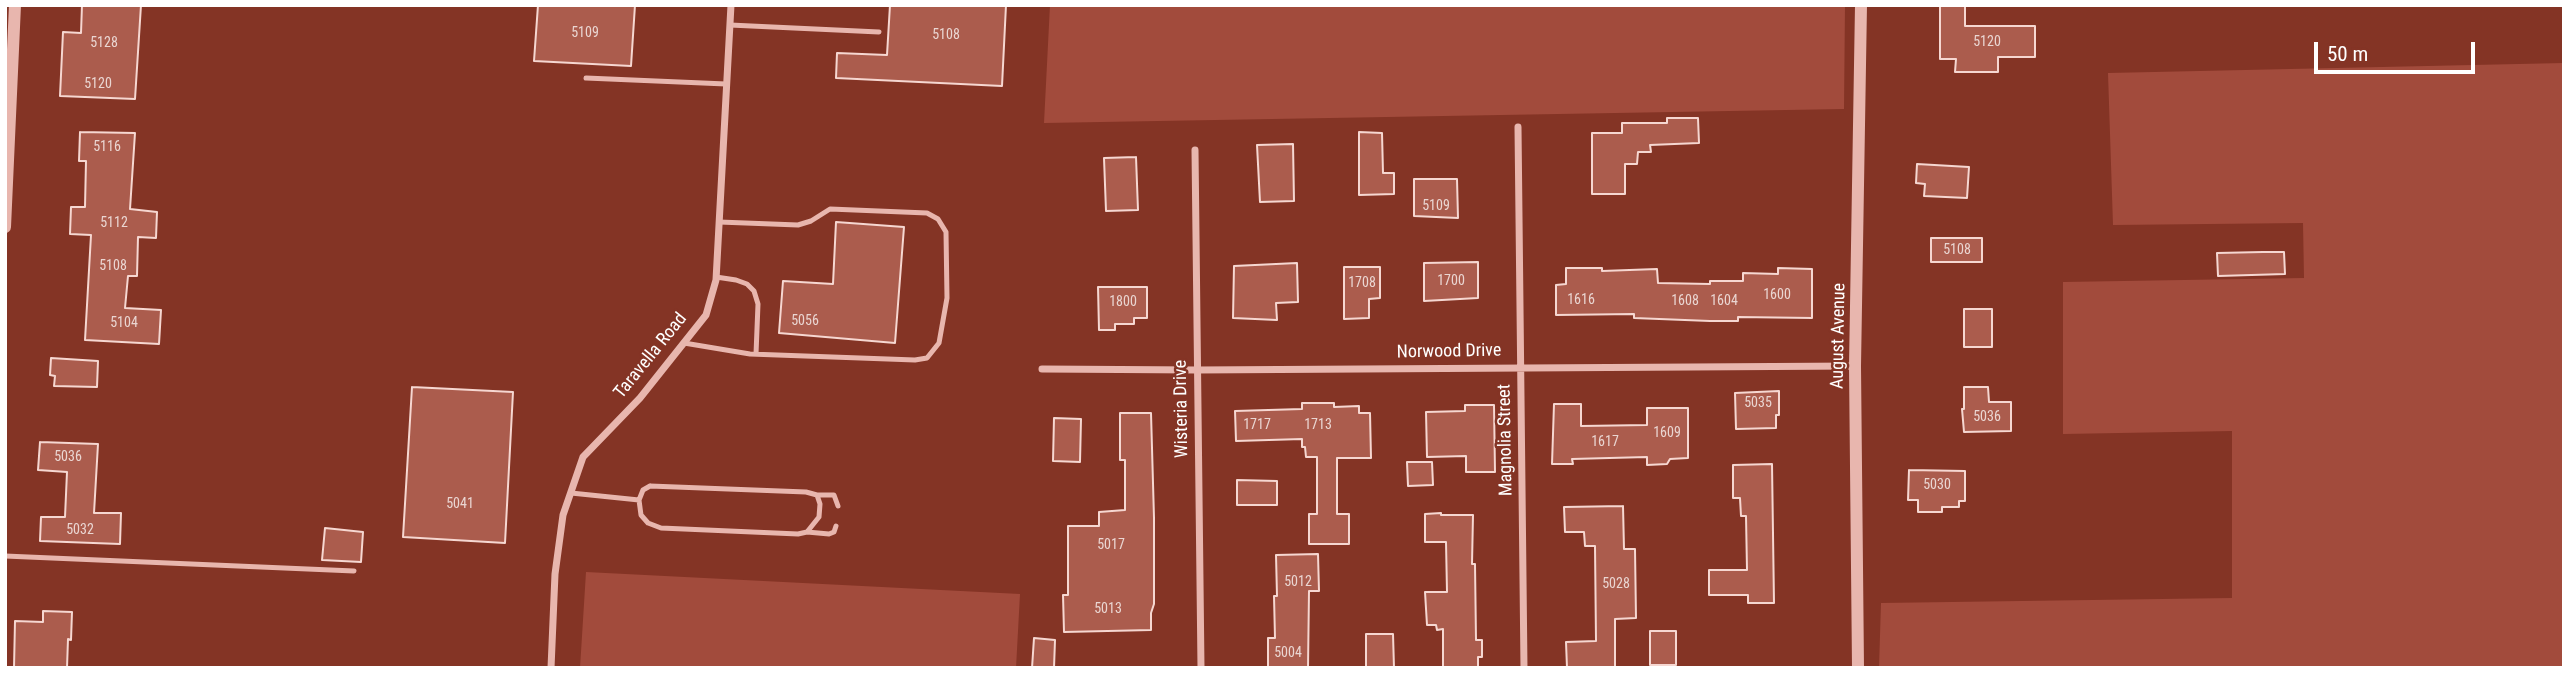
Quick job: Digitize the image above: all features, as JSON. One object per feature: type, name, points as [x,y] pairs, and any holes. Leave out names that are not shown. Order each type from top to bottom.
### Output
[{"type":"street","points":[[5,227],[15,5]]},
{"type":"street","name":"Taravella Road","points":[[551,668],[555,574],[563,515],[583,457],[640,398],[706,315],[716,277],[731,5]]},
{"type":"street","name":"August Avenue","points":[[1858,668],[1856,366],[1861,5]]},
{"type":"street","name":"Magnolia Street","points":[[1518,127],[1524,668]]},
{"type":"street","name":"Wisteria Drive","points":[[1195,150],[1201,668]]},
{"type":"street","name":"Norwood Drive","points":[[1042,369],[1856,366]]},
{"type":"lane","points":[[730,25],[879,32]]},
{"type":"lane","points":[[586,78],[726,84]]},
{"type":"lane","points":[[684,342],[756,354],[915,360],[927,358],[939,343],[947,298],[946,232],[938,219],[927,213],[830,209],[811,221],[798,225],[719,222]]},
{"type":"lane","points":[[716,277],[747,284],[754,291],[758,304],[756,354]]},
{"type":"lane","points":[[836,526],[834,532],[829,534],[661,528],[648,523],[641,515],[639,500],[643,490],[650,486],[806,492],[834,495],[838,506]]},
{"type":"lane","points":[[572,493],[639,500]]},
{"type":"lane","points":[[807,532],[819,517],[820,504],[817,495]]},
{"type":"lane","points":[[5,556],[354,571]]},
{"type":"shaded area","points":[[1050,5],[1845,5],[1844,109],[1044,123]]},
{"type":"shaded area","points":[[2564,63],[2564,668],[1879,668],[1881,603],[2232,598],[2232,431],[2063,434],[2063,282],[2304,278],[2303,223],[2113,225],[2108,73]]},
{"type":"shaded area","points":[[586,572],[1020,594],[1016,668],[580,668]]},
{"type":"building","points":[[82,5],[141,5],[135,99],[60,96],[63,32],[81,33]]},
{"type":"building","points":[[538,5],[635,5],[631,66],[534,61]]},
{"type":"building","points":[[890,5],[1006,5],[1002,86],[836,78],[837,53],[887,55]]},
{"type":"building","points":[[1940,5],[1965,5],[1965,26],[2035,26],[2035,57],[1998,57],[1998,72],[1955,72],[1956,59],[1940,59]]},
{"type":"building","points":[[1667,118],[1698,118],[1699,143],[1650,145],[1651,152],[1638,152],[1637,164],[1625,164],[1625,194],[1592,194],[1592,133],[1622,133],[1622,123],[1667,123]]},
{"type":"building","points":[[80,132],[135,133],[130,209],[157,212],[156,238],[138,237],[137,276],[128,276],[125,308],[161,310],[159,344],[85,340],[91,235],[70,234],[71,207],[85,207],[86,161],[79,161]]},
{"type":"building","points":[[1359,132],[1382,133],[1383,173],[1394,173],[1394,194],[1359,195]]},
{"type":"building","points":[[1293,144],[1294,201],[1260,202],[1257,145]]},
{"type":"building","points":[[1136,157],[1138,210],[1106,211],[1104,158]]},
{"type":"building","points":[[1917,164],[1969,167],[1967,198],[1924,196],[1925,184],[1916,183]]},
{"type":"building","points":[[1414,179],[1457,179],[1458,218],[1414,216]]},
{"type":"building","points":[[836,222],[904,227],[895,343],[779,333],[783,281],[833,284]]},
{"type":"building","points":[[1931,238],[1982,238],[1982,262],[1931,262]]},
{"type":"building","points":[[2284,252],[2285,274],[2218,276],[2217,253]]},
{"type":"building","points":[[1478,262],[1478,298],[1424,301],[1424,263]]},
{"type":"building","points":[[1297,263],[1298,302],[1276,303],[1277,320],[1233,318],[1234,266]]},
{"type":"building","points":[[1344,267],[1380,267],[1380,298],[1369,299],[1369,318],[1344,319]]},
{"type":"building","points":[[1566,268],[1602,268],[1602,271],[1657,269],[1658,283],[1710,284],[1710,281],[1743,281],[1743,273],[1778,274],[1778,268],[1812,269],[1812,318],[1738,317],[1738,321],[1710,321],[1634,318],[1634,314],[1556,315],[1556,285],[1566,284]]},
{"type":"building","points":[[1098,287],[1147,287],[1147,318],[1134,318],[1134,324],[1115,324],[1115,330],[1099,330]]},
{"type":"building","points":[[1964,309],[1992,309],[1992,347],[1964,347]]},
{"type":"building","points":[[51,358],[98,361],[97,387],[54,386],[55,376],[50,375]]},
{"type":"building","points":[[412,387],[513,392],[505,543],[403,537]]},
{"type":"building","points":[[1964,387],[1988,387],[1989,402],[2011,402],[2011,431],[1964,432]]},
{"type":"building","points":[[1779,391],[1776,428],[1736,429],[1735,393]]},
{"type":"building","points":[[1302,403],[1334,403],[1334,407],[1359,406],[1359,413],[1370,413],[1371,458],[1337,458],[1337,514],[1349,514],[1349,544],[1309,544],[1309,514],[1317,514],[1317,457],[1306,457],[1302,439],[1236,441],[1235,411],[1302,409]]},
{"type":"building","points":[[1554,404],[1581,404],[1581,426],[1647,425],[1647,408],[1688,408],[1688,458],[1670,459],[1667,464],[1647,465],[1647,457],[1572,459],[1573,464],[1552,464]]},
{"type":"building","points":[[1465,405],[1494,405],[1495,472],[1466,472],[1466,456],[1427,457],[1426,412],[1465,411]]},
{"type":"building","points":[[1120,413],[1151,413],[1154,604],[1151,630],[1064,632],[1063,595],[1068,595],[1068,526],[1099,526],[1099,512],[1125,510],[1125,460],[1120,460]]},
{"type":"building","points":[[1054,418],[1081,419],[1080,462],[1053,461]]},
{"type":"building","points":[[40,442],[98,444],[94,513],[121,513],[120,544],[40,541],[41,517],[65,517],[67,472],[38,470]]},
{"type":"building","points":[[1407,462],[1432,462],[1433,485],[1408,486]]},
{"type":"building","points":[[1772,464],[1774,603],[1748,603],[1748,595],[1709,595],[1709,570],[1747,570],[1746,516],[1741,516],[1740,498],[1733,498],[1733,465]]},
{"type":"building","points":[[1909,470],[1965,471],[1965,501],[1959,501],[1959,507],[1942,507],[1942,512],[1918,512],[1918,500],[1908,500]]},
{"type":"building","points":[[1237,480],[1277,481],[1277,505],[1237,505]]},
{"type":"building","points":[[1623,506],[1624,549],[1635,549],[1636,618],[1615,619],[1615,668],[1567,668],[1566,642],[1596,641],[1595,546],[1585,546],[1584,532],[1565,532],[1564,507]]},
{"type":"building","points":[[1425,514],[1473,515],[1472,564],[1475,564],[1476,640],[1482,640],[1482,657],[1478,657],[1478,668],[1443,668],[1443,629],[1437,630],[1436,625],[1427,625],[1425,592],[1447,592],[1446,542],[1425,542]]},
{"type":"building","points":[[325,528],[363,532],[361,562],[322,560]]},
{"type":"building","points":[[1318,554],[1319,591],[1309,591],[1308,668],[1268,668],[1268,638],[1275,638],[1276,555]]},
{"type":"building","points":[[43,611],[72,612],[67,668],[14,668],[15,621],[43,622]]},
{"type":"building","points":[[1650,631],[1676,631],[1676,665],[1650,665]]},
{"type":"building","points":[[1366,634],[1393,634],[1394,668],[1366,668]]},
{"type":"building","points":[[1034,638],[1055,640],[1054,668],[1032,668]]}]
